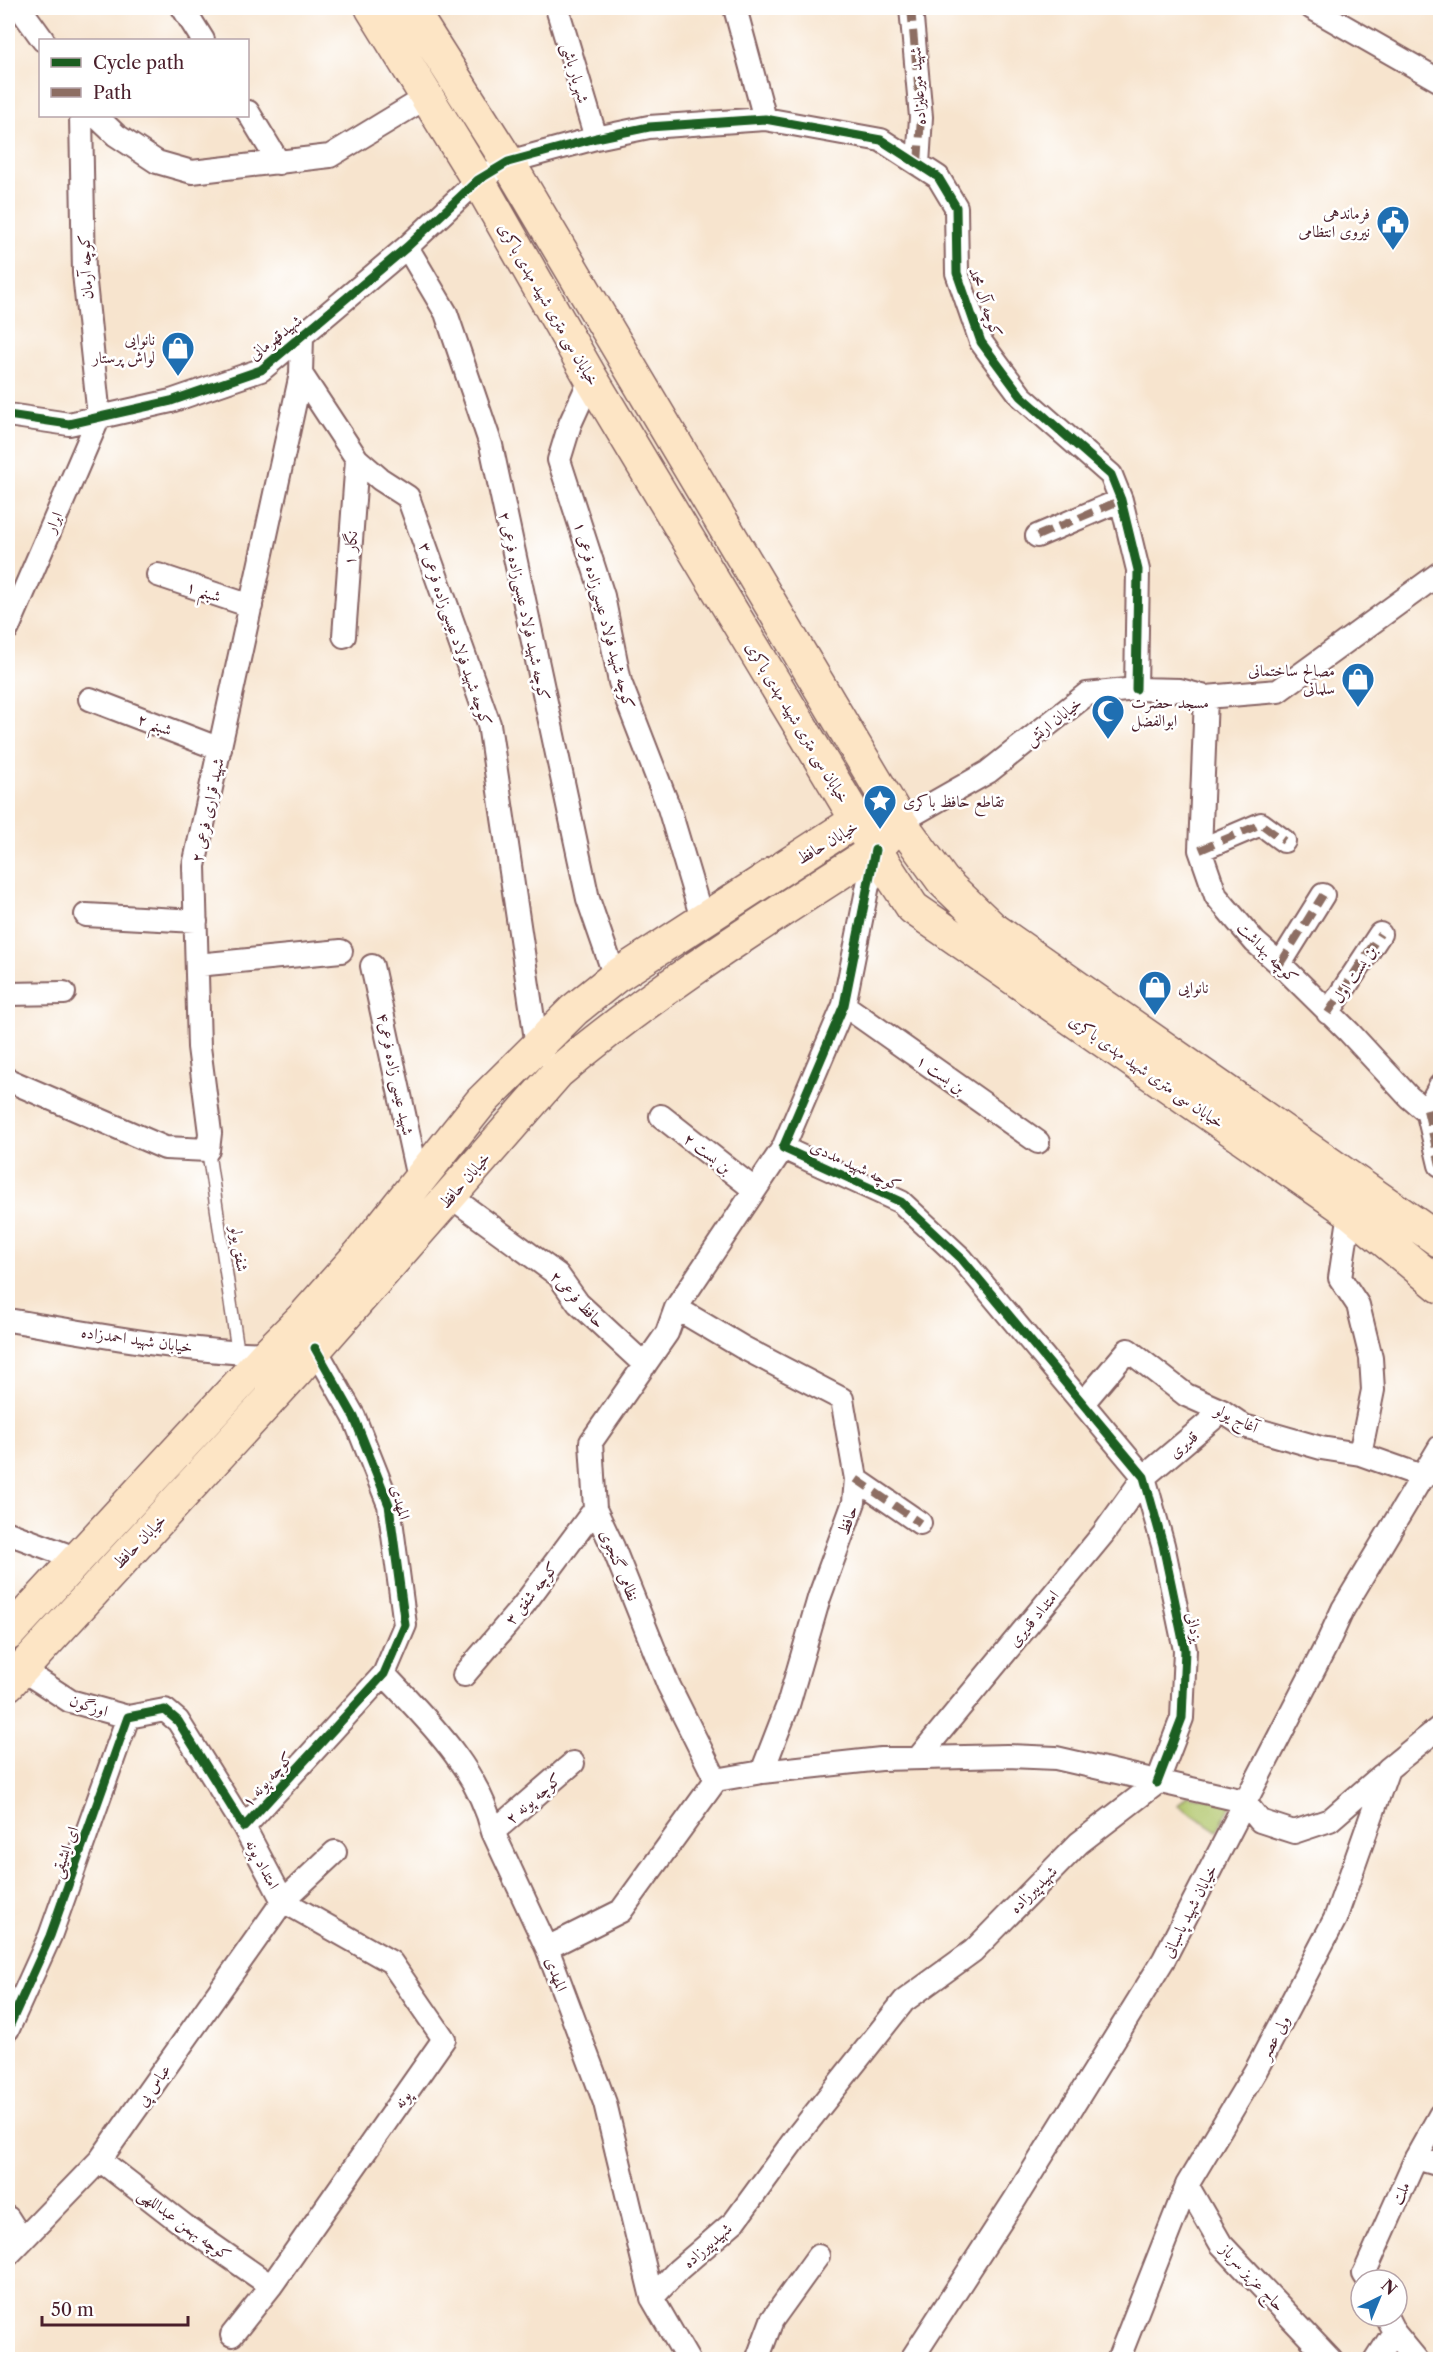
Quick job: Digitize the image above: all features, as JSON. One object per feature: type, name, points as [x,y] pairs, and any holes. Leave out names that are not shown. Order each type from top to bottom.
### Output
[{"type":"main road","name":"خیابان سی متری شهید مهدی باکری","points":[[372,8],[478,180],[591,378],[875,850],[913,908],[1350,1212],[1440,1286]]},
{"type":"main road","name":"خیابان سی متری شهید مهدی باکری","points":[[410,8],[508,162],[900,822],[943,881],[992,928],[1440,1241]]},
{"type":"main road","name":"خیابان حافظ","points":[[8,1634],[167,1462],[253,1353],[325,1294],[419,1183],[481,1102],[574,1010],[615,976],[857,820],[900,822]]},
{"type":"main road","name":"خیابان حافظ","points":[[14,1676],[194,1484],[558,1072],[599,1037],[710,957],[875,850],[900,822]]},
{"type":"street","points":[[20,8],[43,39]]},
{"type":"street","points":[[183,8],[202,39]]},
{"type":"street","name":"شهریار باشی","points":[[557,8],[596,138]]},
{"type":"street","points":[[735,8],[765,118]]},
{"type":"street","name":"شهید میرعلیزاده","points":[[911,8],[921,117],[918,164]]},
{"type":"street","points":[[1312,8],[1440,81]]},
{"type":"street","points":[[97,117],[116,135],[157,162],[192,172],[330,156],[427,98]]},
{"type":"street","points":[[249,114],[279,163]]},
{"type":"street","name":"کوچه آرمان","points":[[81,117],[84,273],[99,417]]},
{"type":"street","name":"کوچه آل محمد","points":[[478,180],[508,162],[596,138],[649,127],[765,118],[881,140],[938,177],[956,207],[957,273],[981,342],[1021,396],[1111,475],[1121,500],[1138,570],[1136,689]]},
{"type":"street","name":"شهیدقهرمانی","points":[[8,415],[69,424],[171,401],[261,370],[407,247],[478,180]]},
{"type":"street","name":"کوچه شهید فولاد عیسی‌زاده فرعی ۲","points":[[407,247],[446,313],[491,445],[588,898],[615,976]]},
{"type":"street","name":"شهید قراری فرعی ۲","points":[[208,1150],[210,1133],[199,1047],[195,866],[301,374],[302,336]]},
{"type":"street","name":"کوچه شهید فولاد عیسی‌زاده فرعی ۳","points":[[301,374],[357,459],[380,479],[408,497],[489,724],[537,1046]]},
{"type":"street","name":"کوچه شهید فولاد عیسی‌زاده فرعی ۱","points":[[591,378],[570,424],[559,460],[603,596],[620,682],[669,808],[702,922]]},
{"type":"street","name":"ابرار","points":[[8,627],[99,417]]},
{"type":"street","name":"نگار ۱","points":[[344,636],[357,459]]},
{"type":"street","points":[[1037,536],[1121,500]]},
{"type":"street","name":"خیابان ارتش","points":[[900,822],[988,772],[1087,694],[1136,689],[1180,690],[1206,697],[1278,691],[1440,573]]},
{"type":"street","name":"شبنم ۱","points":[[158,575],[251,606]]},
{"type":"street","name":"کوچه بهداشت","points":[[1206,697],[1200,850],[1216,896],[1255,942],[1349,1032],[1409,1097],[1434,1117]]},
{"type":"street","name":"شبنم ۲","points":[[90,699],[220,749]]},
{"type":"street","points":[[1200,850],[1261,824],[1284,842]]},
{"type":"street","name":"کوچه شهید مددی","points":[[875,850],[844,1005],[783,1148],[901,1202],[963,1259],[1144,1477]]},
{"type":"street","points":[[1280,964],[1323,896]]},
{"type":"street","points":[[86,915],[196,921]]},
{"type":"street","name":"بن بست اول","points":[[1328,1013],[1380,934]]},
{"type":"street","points":[[197,965],[341,951]]},
{"type":"street","name":"شهید عیسی زاده فرعی۴","points":[[372,966],[419,1183]]},
{"type":"street","points":[[8,994],[64,993]]},
{"type":"street","name":"بن بست ۱","points":[[844,1005],[1038,1142]]},
{"type":"street","points":[[537,1046],[558,1072]]},
{"type":"street","points":[[8,1080],[165,1148],[208,1150]]},
{"type":"street","points":[[1440,1086],[1434,1117],[1440,1165]]},
{"type":"street","name":"بن بست ۲","points":[[662,1116],[755,1190]]},
{"type":"street","name":"نظامی گنجوی","points":[[716,1780],[668,1684],[614,1547],[595,1509],[591,1442],[667,1333],[676,1308],[783,1148]]},
{"type":"street","name":"حافظ فرعی۲","points":[[450,1196],[558,1275],[578,1303],[645,1365]]},
{"type":"street","points":[[1350,1212],[1340,1278],[1358,1305],[1371,1358],[1373,1390],[1360,1454]]},
{"type":"street","name":"حافظ","points":[[676,1308],[742,1347],[842,1399],[856,1479],[854,1502],[819,1598],[788,1705],[762,1772]]},
{"type":"street","name":"خیابان شهید احمدزاده","points":[[8,1320],[253,1353]]},
{"type":"street","name":"المهدی","points":[[315,1348],[354,1417],[389,1505],[405,1625],[384,1674],[447,1742],[488,1811],[494,1832],[547,1948],[605,2103],[652,2298],[688,2360]]},
{"type":"street","name":"آغاج یولو","points":[[1084,1402],[1128,1350],[1186,1395],[1222,1411],[1244,1426],[1321,1448],[1360,1454],[1425,1477]]},
{"type":"street","name":"قدیری","points":[[1144,1477],[1222,1411]]},
{"type":"street","name":"خیابان شهید پاسبانی","points":[[911,2360],[1014,2201],[1164,1959],[1343,1609],[1425,1477],[1440,1447]]},
{"type":"street","points":[[167,1462],[194,1484]]},
{"type":"street","name":"امتداد قدیری","points":[[919,1757],[1103,1534],[1144,1477]]},
{"type":"street","name":"یزدانی","points":[[1144,1477],[1163,1545],[1185,1650],[1182,1718],[1157,1783]]},
{"type":"street","points":[[856,1479],[920,1523]]},
{"type":"street","name":"کوچه شفق ۳","points":[[464,1675],[522,1607],[595,1509]]},
{"type":"street","points":[[8,1533],[78,1559]]},
{"type":"street","name":"کوچه پونه ۱","points":[[128,1717],[165,1710],[178,1721],[244,1827],[384,1674]]},
{"type":"street","name":"اوزگون","points":[[14,1676],[70,1701],[128,1717]]},
{"type":"street","name":"ای ایشیقی","points":[[8,2029],[50,1936],[128,1717]]},
{"type":"street","points":[[547,1948],[621,1911],[716,1780],[762,1772],[919,1757],[1056,1758],[1157,1783],[1244,1801],[1260,1821],[1294,1832],[1330,1820],[1360,1797],[1388,1769],[1440,1726]]},
{"type":"street","name":"کوچه پونه ۲","points":[[494,1832],[573,1763]]},
{"type":"street","name":"ولی عصر","points":[[1118,2360],[1187,2185],[1256,2070],[1335,1919],[1388,1769]]},
{"type":"street","name":"شهیدپیرزاده","points":[[652,2298],[678,2270],[735,2221],[797,2136],[904,2001],[973,1951],[1079,1843],[1157,1783]]},
{"type":"street","name":"امتداد پونه","points":[[244,1827],[283,1901]]},
{"type":"street","name":"عباس پی","points":[[15,2248],[100,2160],[283,1901],[335,1852]]},
{"type":"street","name":"پونه","points":[[232,2335],[271,2286],[444,2039],[391,1962],[283,1901]]},
{"type":"street","name":"ملت","points":[[1370,2268],[1416,2158],[1440,2115]]},
{"type":"street","points":[[1416,2158],[1440,2165]]},
{"type":"street","name":"کوچه بهمن عبداللهی","points":[[100,2160],[184,2226],[271,2286]]},
{"type":"street","name":"حاج عزیز سرباز","points":[[1187,2185],[1221,2244],[1331,2360]]},
{"type":"street","points":[[8,2218],[15,2248]]},
{"type":"street","points":[[758,2360],[772,2320],[818,2256]]},
{"type":"street","points":[[1376,2360],[1388,2328]]},
{"type":"street","points":[[1393,2328],[1417,2360]]},
{"type":"lane","name":"شفق یولو","points":[[208,1150],[253,1353]]},
{"type":"green space","points":[[1187,1795],[1233,1802],[1217,1831],[1178,1805]]},
{"type":"marked path","points":[[911,8],[921,117],[918,164]]},
{"type":"marked path","points":[[1037,536],[1121,500]]},
{"type":"marked path","points":[[1200,850],[1261,824],[1284,841]]},
{"type":"marked path","points":[[1280,964],[1323,895]]},
{"type":"marked path","points":[[1328,1013],[1380,934]]},
{"type":"marked path","points":[[1427,1110],[1440,1165]]},
{"type":"marked path","points":[[856,1479],[920,1523]]},
{"type":"cycle path","points":[[8,415],[69,424],[171,401],[261,370],[407,247],[478,180],[508,162],[596,138],[649,127],[765,119],[881,140],[938,177],[956,207],[957,273],[981,342],[1021,396],[1111,475],[1121,500],[1138,570],[1136,689]]},
{"type":"cycle path","points":[[875,850],[844,1005],[783,1148],[901,1202],[962,1259],[1144,1477],[1163,1545],[1185,1650],[1182,1718],[1157,1783]]},
{"type":"cycle path","points":[[8,2029],[50,1936],[128,1717],[165,1710],[178,1721],[244,1827],[384,1674],[405,1625],[389,1505],[354,1417],[315,1348]]},
{"type":"place","name":"فرماندهی نیروی انتظامی","points":[[1393,251]]},
{"type":"place","name":"نانوایی لواش پرستار","points":[[178,377]]},
{"type":"place","name":"مصالح ساختمانی سلمانی","points":[[1358,708]]},
{"type":"place","name":"مسجد حضرت ابوالفضل","points":[[1108,740]]},
{"type":"place","name":"تقاطع حافظ باکری","points":[[880,830]]},
{"type":"place","name":"نانوایی","points":[[1155,1016]]}]
